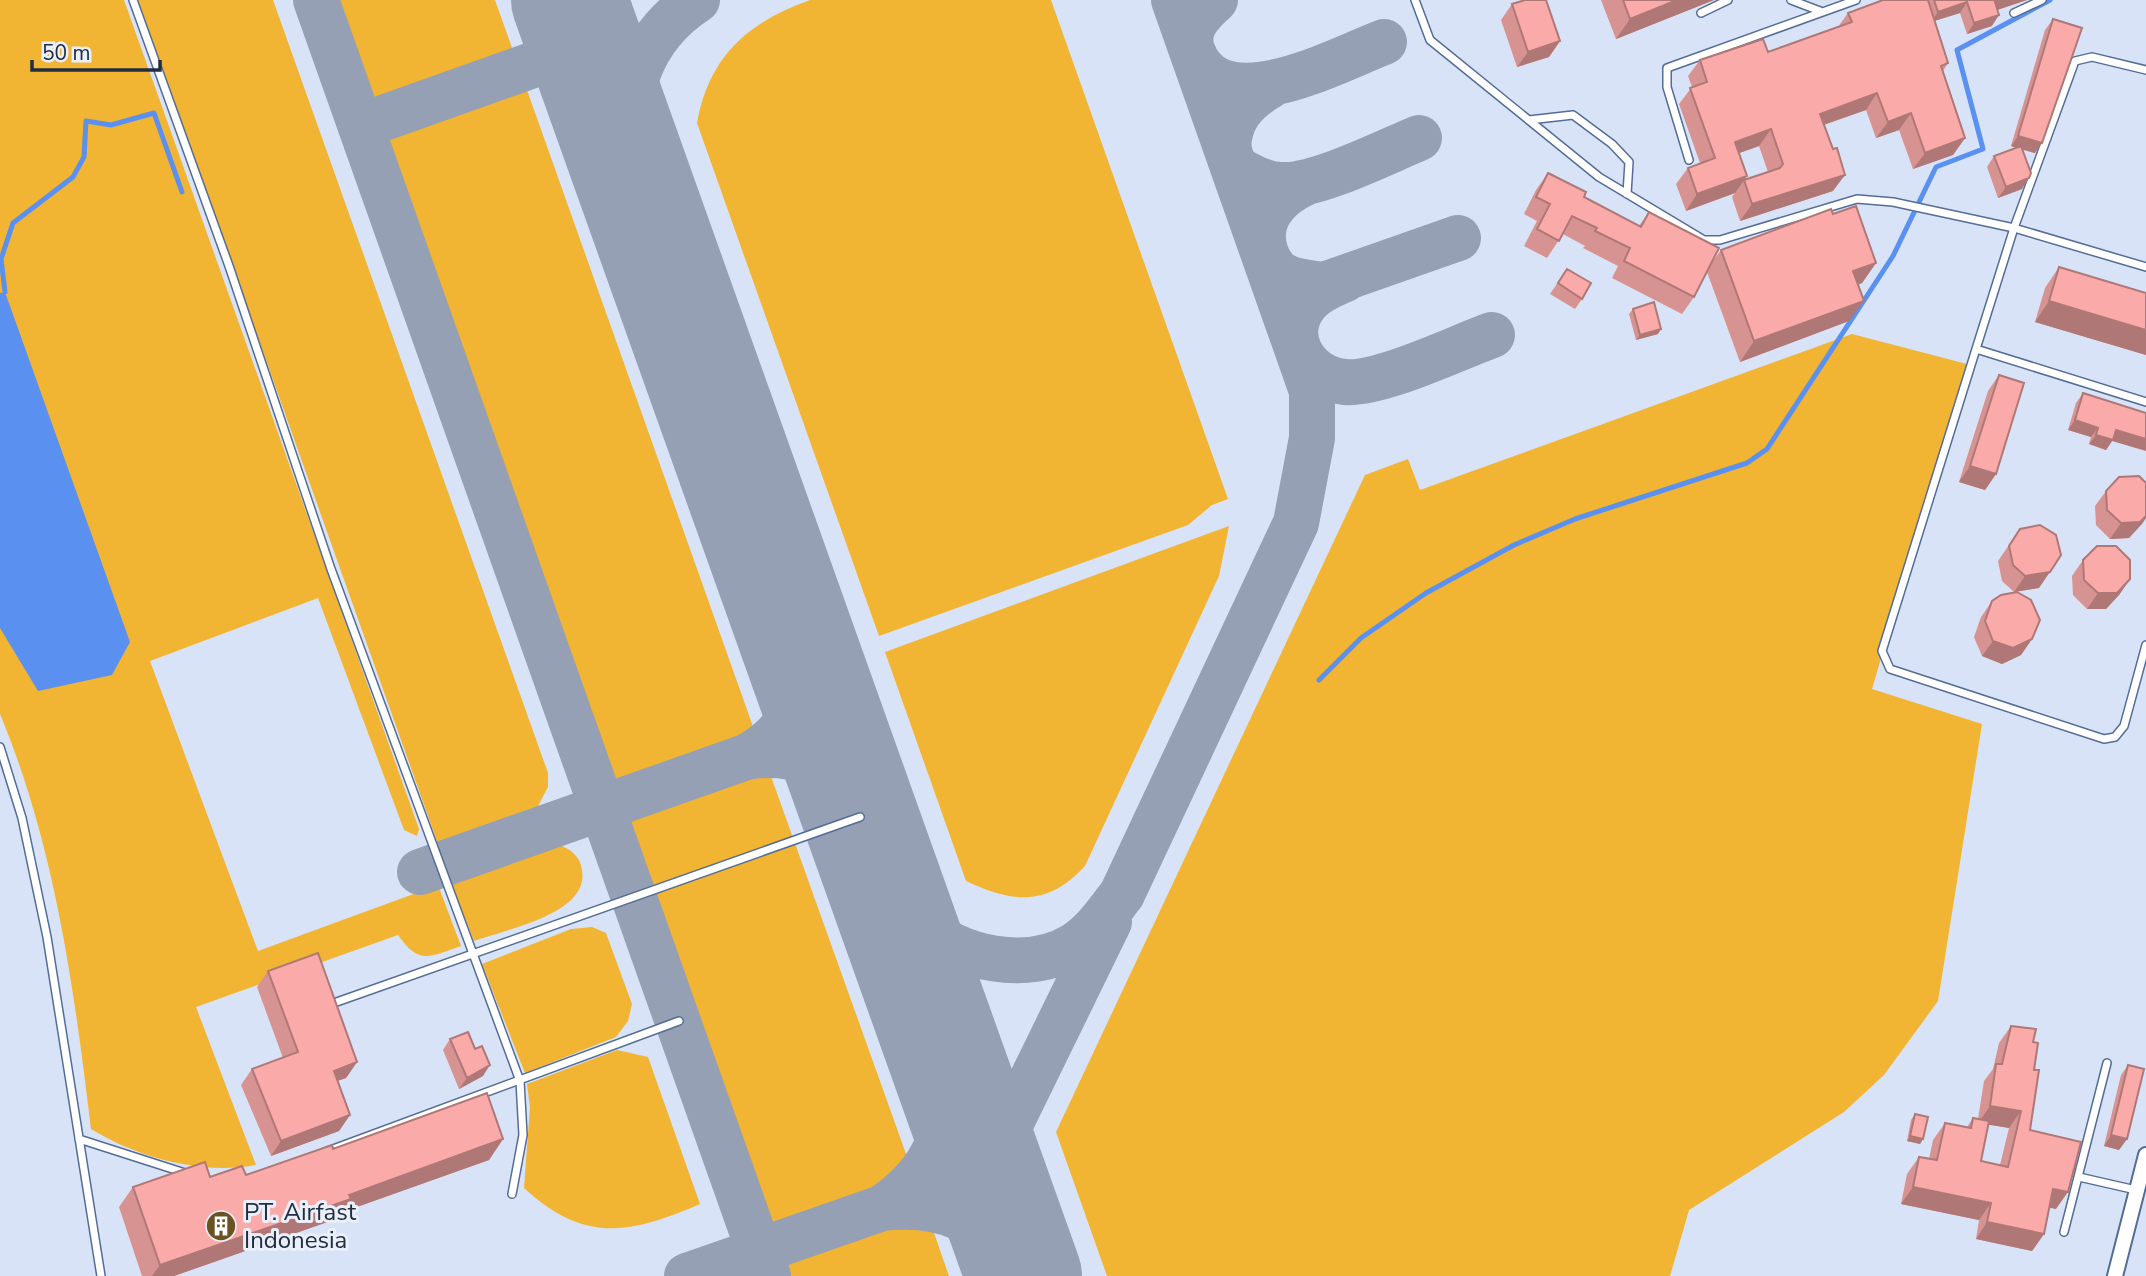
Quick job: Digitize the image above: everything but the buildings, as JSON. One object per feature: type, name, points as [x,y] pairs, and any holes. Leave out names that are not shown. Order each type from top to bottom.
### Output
[{"type":"street","points":[[2115,1276],[2146,1154]]},
{"type":"lane","points":[[133,0],[224,253],[331,569],[520,1081],[523,1135],[512,1195]]},
{"type":"lane","points":[[1415,0],[1430,40],[1599,177],[1704,240],[1720,240],[1857,199],[1932,209],[2014,228],[2146,267]]},
{"type":"lane","points":[[1701,13],[1728,0]]},
{"type":"lane","points":[[1791,0],[1821,11]]},
{"type":"lane","points":[[1689,160],[1667,87],[1667,68],[1856,0]]},
{"type":"lane","points":[[2014,13],[2042,0]]},
{"type":"lane","points":[[2146,70],[2092,57],[2075,61],[2014,228],[1882,651],[1884,661],[1890,669],[2104,738],[2115,737],[2124,726],[2146,645]]},
{"type":"lane","points":[[1529,120],[1573,115],[1612,144],[1629,162],[1627,194]]},
{"type":"lane","points":[[1976,349],[2146,402]]},
{"type":"lane","points":[[0,747],[14,787],[34,871],[101,1276]]},
{"type":"lane","points":[[331,1004],[860,817]]},
{"type":"lane","points":[[312,1156],[679,1021]]},
{"type":"lane","points":[[2064,1232],[2107,1063]]},
{"type":"lane","points":[[79,1139],[196,1176]]},
{"type":"lane","points":[[2080,1177],[2136,1189]]},
{"type":"shaded area","points":[[0,0],[124,0],[419,829],[417,836],[404,830],[318,598],[150,661],[258,951],[438,885],[461,946],[433,955],[419,955],[405,945],[398,935],[196,1007],[256,1165],[214,1168],[171,1162],[129,1148],[91,1129],[60,918],[35,815],[0,714]]},
{"type":"shaded area","points":[[138,0],[273,0],[548,773],[548,787],[537,808],[438,844]]},
{"type":"shaded area","points":[[316,0],[495,0],[761,749],[749,756],[763,754],[915,1179],[908,1191],[883,1207],[925,1207],[949,1276],[768,1276]]},
{"type":"shaded area","points":[[810,0],[1051,0],[1228,499],[1212,505],[1188,525],[879,636],[697,123],[711,79],[735,45],[768,19]]},
{"type":"shaded area","points":[[1852,334],[1967,364],[1872,689],[1982,724],[1938,1001],[1884,1075],[1844,1112],[1689,1210],[1670,1276],[1107,1276],[1056,1132],[1365,475],[1408,459],[1420,490]]},
{"type":"shaded area","points":[[1229,526],[1219,576],[1085,866],[1057,889],[1029,897],[999,894],[966,881],[885,652]]},
{"type":"shaded area","points":[[558,845],[574,853],[581,865],[581,885],[573,898],[543,918],[474,941],[452,885]]},
{"type":"shaded area","points":[[592,927],[606,933],[632,1004],[628,1021],[616,1037],[525,1073],[482,964],[571,929]]},
{"type":"shaded area","points":[[617,1050],[648,1057],[700,1204],[652,1222],[630,1227],[588,1226],[546,1206],[524,1188],[530,1107],[527,1084]]},
{"type":"water","points":[[5,292],[130,642],[112,675],[38,691],[0,628],[0,293]]},
{"type":"waterway","points":[[1319,680],[1361,638],[1426,593],[1514,545],[1575,519],[1747,463],[1767,449],[1893,256],[1936,167],[1983,149],[1957,50],[2050,0]]},
{"type":"waterway","points":[[5,292],[1,259],[13,223],[73,177],[84,157],[86,121],[111,125],[154,113],[182,192]]},
{"type":"taxiway","points":[[316,0],[768,1276]]},
{"type":"taxiway","points":[[627,163],[629,115],[632,92],[639,71],[660,32],[697,0]]},
{"type":"taxiway","points":[[874,856],[912,916],[953,946],[994,958],[1015,960],[1056,954],[1082,940],[1122,894],[1296,523],[1312,438],[1312,391],[1174,0]]},
{"type":"taxiway","points":[[1215,0],[1195,22],[1190,42],[1206,72],[1226,83],[1252,86],[1280,81],[1337,62],[1384,42]]},
{"type":"taxiway","points":[[361,126],[586,46]]},
{"type":"taxiway","points":[[1271,85],[1238,113],[1229,138],[1230,154],[1237,168],[1263,182],[1296,184],[1331,175],[1419,138]]},
{"type":"taxiway","points":[[1307,182],[1296,187],[1278,202],[1271,210],[1263,230],[1263,242],[1269,260],[1279,273],[1292,280],[1324,285],[1458,238]]},
{"type":"taxiway","points":[[1345,279],[1312,297],[1300,314],[1296,327],[1296,340],[1307,363],[1330,379],[1345,382],[1378,378],[1492,335]]},
{"type":"taxiway","points":[[805,662],[800,692],[789,718],[772,739],[746,757],[780,755],[809,763],[834,779],[856,805]]},
{"type":"taxiway","points":[[420,872],[746,757]]},
{"type":"taxiway","points":[[1000,1207],[1001,1143],[1109,922]]},
{"type":"taxiway","points":[[948,1061],[947,1106],[937,1145],[916,1178],[882,1208],[926,1208],[963,1219],[994,1241],[1022,1276]]},
{"type":"taxiway","points":[[687,1276],[882,1208]]},
{"type":"runway","points":[[569,0],[1024,1276]]},
{"type":"place","name":"PT. Airfast Indonesia","points":[[221,1226]]}]
